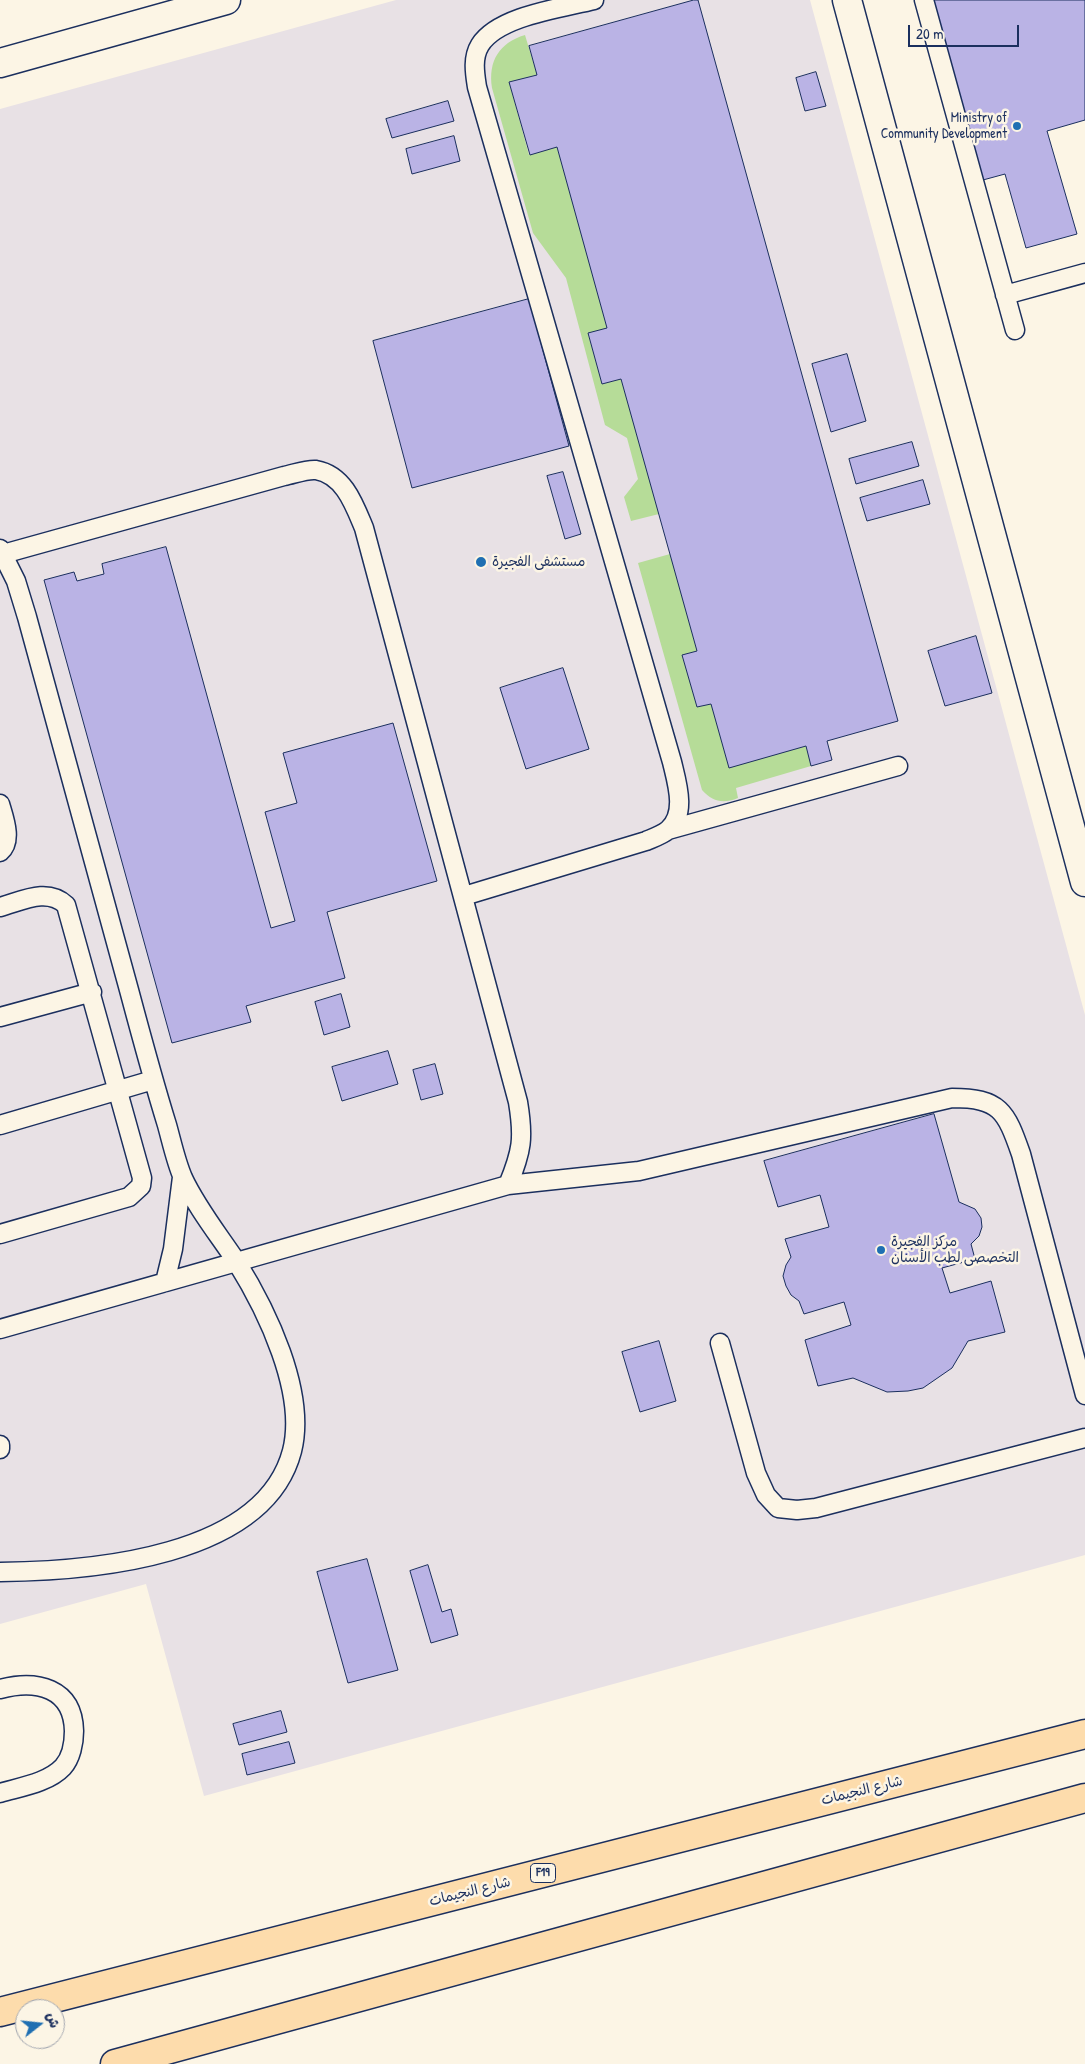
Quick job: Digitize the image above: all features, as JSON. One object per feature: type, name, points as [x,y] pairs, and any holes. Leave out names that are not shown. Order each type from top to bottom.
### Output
[{"type":"main road","name":"شارع النجيمات","points":[[0,2012],[1085,1734]]},
{"type":"main road","points":[[115,2064],[1085,1798]]},
{"type":"street","points":[[0,63],[226,0]]},
{"type":"street","points":[[847,0],[1085,882]]},
{"type":"lane","points":[[594,0],[516,20],[493,31],[479,46],[474,64],[477,87],[672,762],[678,790],[678,814],[668,830]]},
{"type":"lane","points":[[924,0],[1015,330]]},
{"type":"lane","points":[[1005,295],[1085,273]]},
{"type":"lane","points":[[0,1572],[71,1569],[128,1562],[178,1550],[224,1530],[259,1505],[280,1480],[292,1450],[295,1410],[290,1378],[265,1315],[236,1262],[182,1177],[153,1080],[27,617],[16,581],[2,552],[284,476],[314,470],[333,476],[351,496],[364,528],[518,1102],[523,1130],[520,1156],[508,1185]]},
{"type":"lane","points":[[464,896],[646,841],[668,830],[898,766]]},
{"type":"lane","points":[[0,804],[7,837],[4,850],[0,852]]},
{"type":"lane","points":[[0,908],[37,896],[48,895],[58,898],[66,905],[141,1170],[141,1186],[130,1197],[0,1234]]},
{"type":"lane","points":[[0,1018],[92,992]]},
{"type":"lane","points":[[0,1125],[153,1080]]},
{"type":"lane","points":[[0,1329],[508,1185],[639,1171],[952,1098],[977,1098],[997,1108],[1011,1127],[1021,1154],[1085,1395]]},
{"type":"lane","points":[[165,1282],[173,1249],[182,1177]]},
{"type":"lane","points":[[720,1344],[756,1473],[766,1495],[778,1508],[797,1510],[816,1508],[1085,1438]]},
{"type":"lane","points":[[0,1689],[37,1685],[63,1696],[74,1719],[74,1744],[63,1767],[43,1781],[0,1793]]},
{"type":"shaded area","name":"مستشفى الفجيرة","points":[[396,0],[810,0],[1085,1015],[1085,1555],[204,1796],[146,1584],[0,1624],[0,109]]},
{"type":"green space","points":[[525,35],[537,75],[509,82],[529,155],[557,147],[607,328],[588,334],[602,384],[621,379],[659,514],[631,521],[624,497],[638,479],[627,438],[605,425],[566,278],[533,233],[492,88],[492,69],[497,54],[508,43]]},
{"type":"green space","points":[[670,554],[697,651],[682,655],[697,707],[711,704],[729,767],[806,746],[811,766],[736,788],[738,798],[733,800],[718,801],[702,790],[638,563]]},
{"type":"building","points":[[698,0],[898,721],[827,741],[832,760],[811,766],[806,746],[729,768],[711,704],[697,707],[682,655],[697,651],[621,379],[602,384],[588,333],[607,328],[557,147],[530,155],[509,82],[537,75],[529,46]]},
{"type":"building","name":"Ministry of Community Development","points":[[932,0],[1085,0],[1085,120],[1047,131],[1077,234],[1026,248],[1005,174],[983,180]]},
{"type":"building","points":[[816,72],[826,106],[805,111],[796,78]]},
{"type":"building","points":[[448,101],[454,121],[392,138],[386,119]]},
{"type":"building","points":[[454,136],[460,161],[412,174],[406,149]]},
{"type":"building","points":[[529,299],[569,446],[412,488],[373,341]]},
{"type":"building","points":[[847,354],[866,421],[831,432],[812,364]]},
{"type":"building","points":[[912,442],[919,466],[856,484],[849,459]]},
{"type":"building","points":[[563,472],[581,534],[565,539],[547,476]]},
{"type":"building","points":[[923,480],[930,504],[867,521],[860,498]]},
{"type":"building","points":[[166,547],[271,928],[295,921],[265,812],[297,803],[283,753],[393,723],[437,881],[327,912],[345,978],[246,1006],[251,1022],[172,1043],[44,580],[74,572],[77,581],[104,574],[102,564]]},
{"type":"building","points":[[976,636],[992,693],[945,706],[928,651]]},
{"type":"building","points":[[563,668],[589,749],[526,769],[500,688]]},
{"type":"building","points":[[341,994],[350,1027],[324,1035],[315,1002]]},
{"type":"building","points":[[388,1051],[398,1084],[342,1101],[332,1067]]},
{"type":"building","points":[[435,1064],[443,1094],[421,1100],[413,1070]]},
{"type":"building","name":"مركز الفجيرة التخصصى لطب الأسنان","points":[[934,1114],[959,1202],[975,1209],[981,1218],[982,1227],[979,1236],[971,1244],[975,1259],[942,1268],[950,1293],[991,1281],[1005,1332],[968,1341],[952,1368],[923,1388],[887,1392],[853,1378],[818,1386],[805,1340],[851,1325],[844,1302],[804,1314],[799,1301],[791,1295],[786,1286],[783,1276],[786,1265],[791,1257],[785,1239],[829,1227],[820,1195],[778,1207],[764,1161]]},
{"type":"building","points":[[659,1341],[676,1401],[640,1412],[622,1352]]},
{"type":"building","points":[[367,1559],[398,1670],[348,1683],[317,1572]]},
{"type":"building","points":[[428,1565],[442,1612],[451,1609],[458,1635],[431,1643],[410,1571]]},
{"type":"building","points":[[281,1711],[287,1732],[239,1745],[233,1724]]},
{"type":"building","points":[[289,1742],[295,1763],[247,1775],[242,1754]]},
{"type":"place","name":"Ministry of Community Development","points":[[1017,126]]},
{"type":"place","name":"مستشفى الفجيرة","points":[[481,562]]},
{"type":"place","name":"مركز الفجيرة التخصصى لطب الأسنان","points":[[881,1250]]}]
